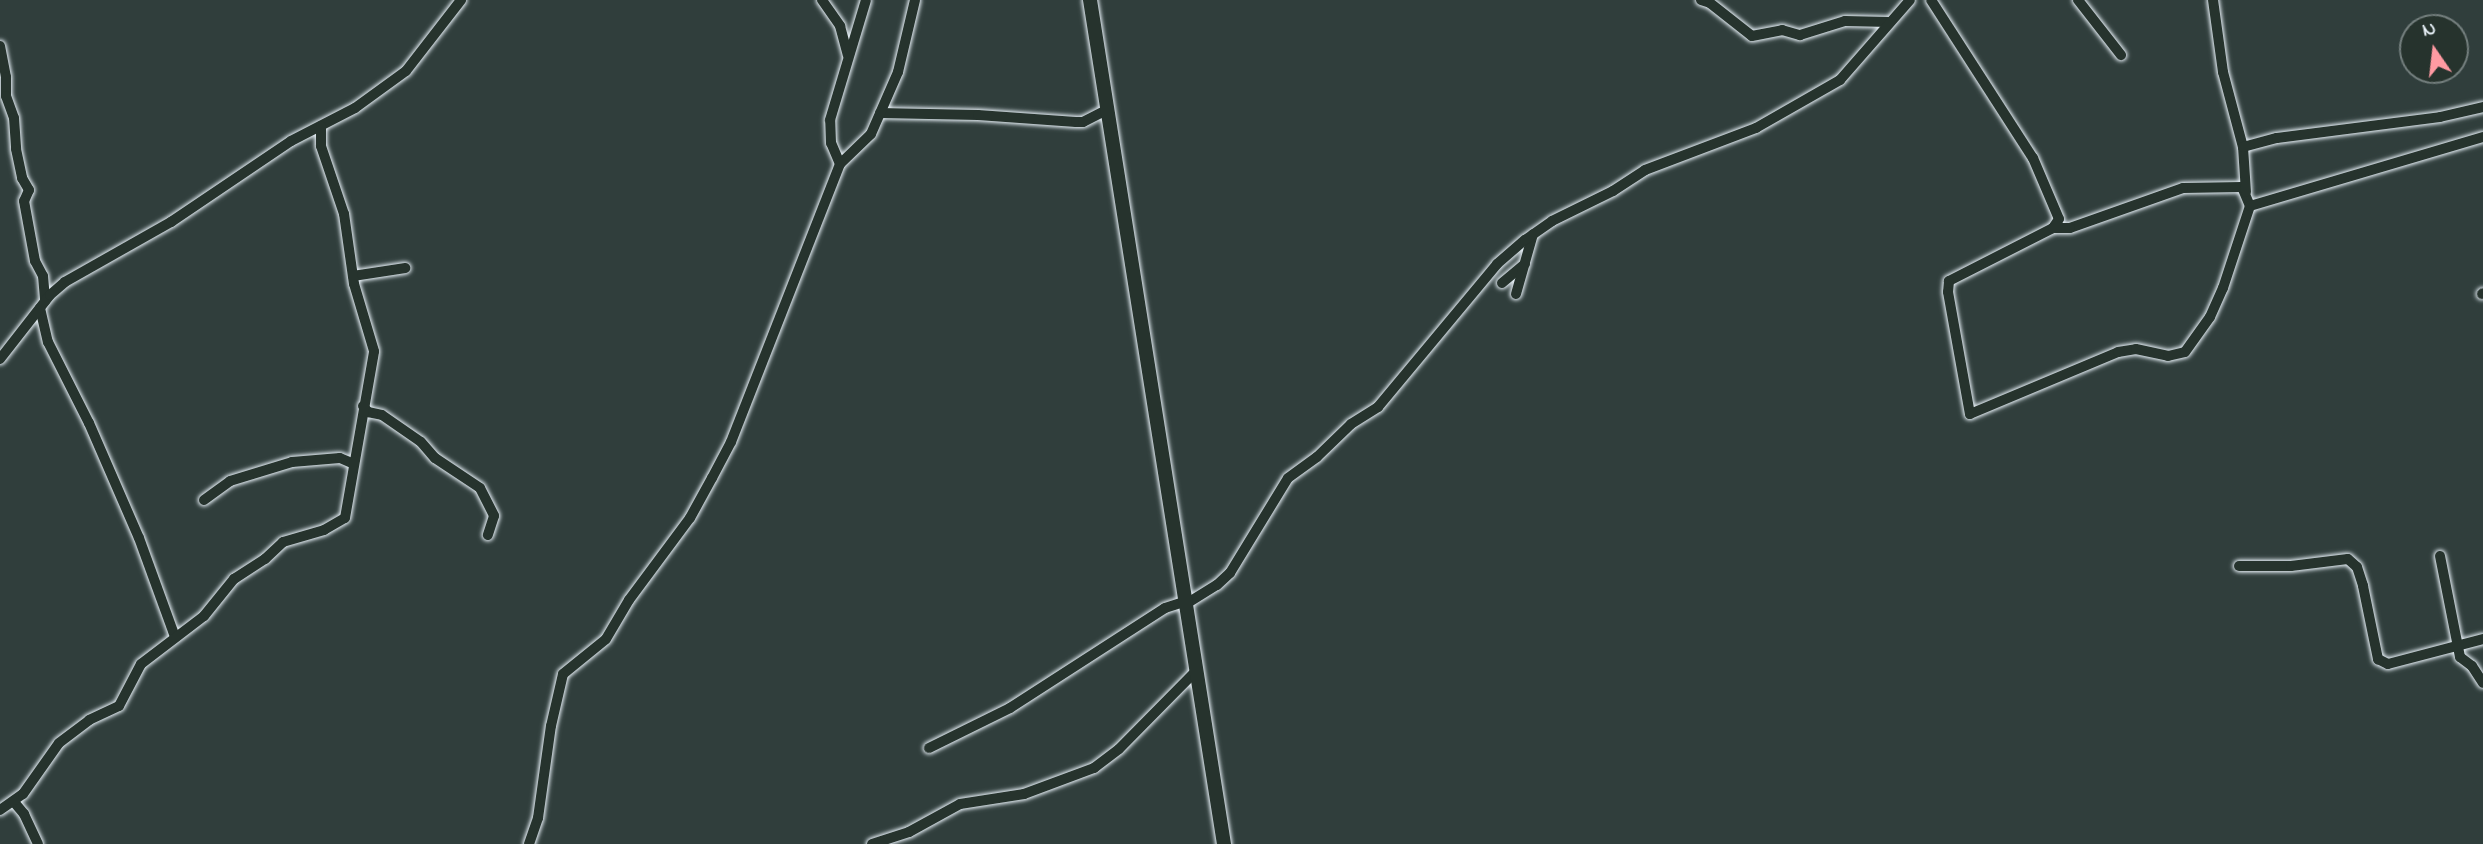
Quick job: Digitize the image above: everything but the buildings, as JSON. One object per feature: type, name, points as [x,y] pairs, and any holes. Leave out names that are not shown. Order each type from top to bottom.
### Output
[{"type":"street","points":[[0,359],[65,282],[171,222],[291,141],[355,107],[406,71],[461,0]]},
{"type":"street","points":[[822,0],[840,26],[848,55]]},
{"type":"street","points":[[840,164],[831,143],[830,120],[866,0]]},
{"type":"street","points":[[529,844],[538,818],[560,681],[564,674],[606,639],[629,600],[690,518],[731,442],[840,164],[867,138],[898,72],[915,0]]},
{"type":"street","points":[[1090,0],[1224,844]]},
{"type":"street","points":[[1701,0],[1710,3],[1752,36],[1782,30],[1800,35],[1845,21],[1889,22]]},
{"type":"street","points":[[929,748],[1010,708],[1165,608],[1186,602],[1230,573],[1296,471],[1317,457],[1350,424],[1378,407],[1497,264],[1552,221],[1613,191],[1645,170],[1755,128],[1840,80],[1910,0]]},
{"type":"street","points":[[1931,0],[2033,158],[2059,219],[2053,228]]},
{"type":"street","points":[[2078,0],[2121,55]]},
{"type":"street","points":[[2213,0],[2222,72],[2243,147],[2248,201],[2223,288],[2210,317],[2193,345],[2185,352],[2168,356],[2136,349],[2118,352],[1970,414],[1948,292],[1949,282],[2053,228],[2070,228],[2156,199],[2170,190],[2242,187],[2248,201]]},
{"type":"street","points":[[0,46],[6,77],[6,96],[14,118],[16,149],[22,178],[29,190],[24,201],[35,261],[43,276],[43,305],[48,342],[89,423],[139,538],[175,637]]},
{"type":"street","points":[[2243,147],[2277,138],[2440,117],[2483,107]]},
{"type":"street","points":[[880,113],[978,115],[1083,122],[1108,109]]},
{"type":"street","points":[[0,810],[14,802],[60,743],[89,720],[119,706],[141,664],[204,616],[234,579],[265,559],[283,542],[342,522],[355,464],[374,351],[353,276],[349,233],[321,146],[321,126]]},
{"type":"street","points":[[2248,201],[2483,137]]},
{"type":"street","points":[[1516,294],[1533,234]]},
{"type":"street","points":[[1502,283],[1525,264]]},
{"type":"street","points":[[353,276],[405,268]]},
{"type":"street","points":[[363,406],[368,412],[382,415],[421,442],[435,458],[480,488],[494,516],[488,536]]},
{"type":"street","points":[[204,500],[239,478],[292,463],[340,458],[356,448]]},
{"type":"street","points":[[340,458],[355,464]]},
{"type":"street","points":[[2440,556],[2460,657],[2472,666],[2483,683]]},
{"type":"street","points":[[2239,566],[2291,566],[2348,559],[2357,567],[2363,586],[2378,659],[2388,664],[2483,639]]},
{"type":"street","points":[[872,844],[909,832],[960,804],[1024,793],[1094,768],[1119,749],[1197,670]]},
{"type":"street","points":[[14,802],[24,814],[38,844]]}]
